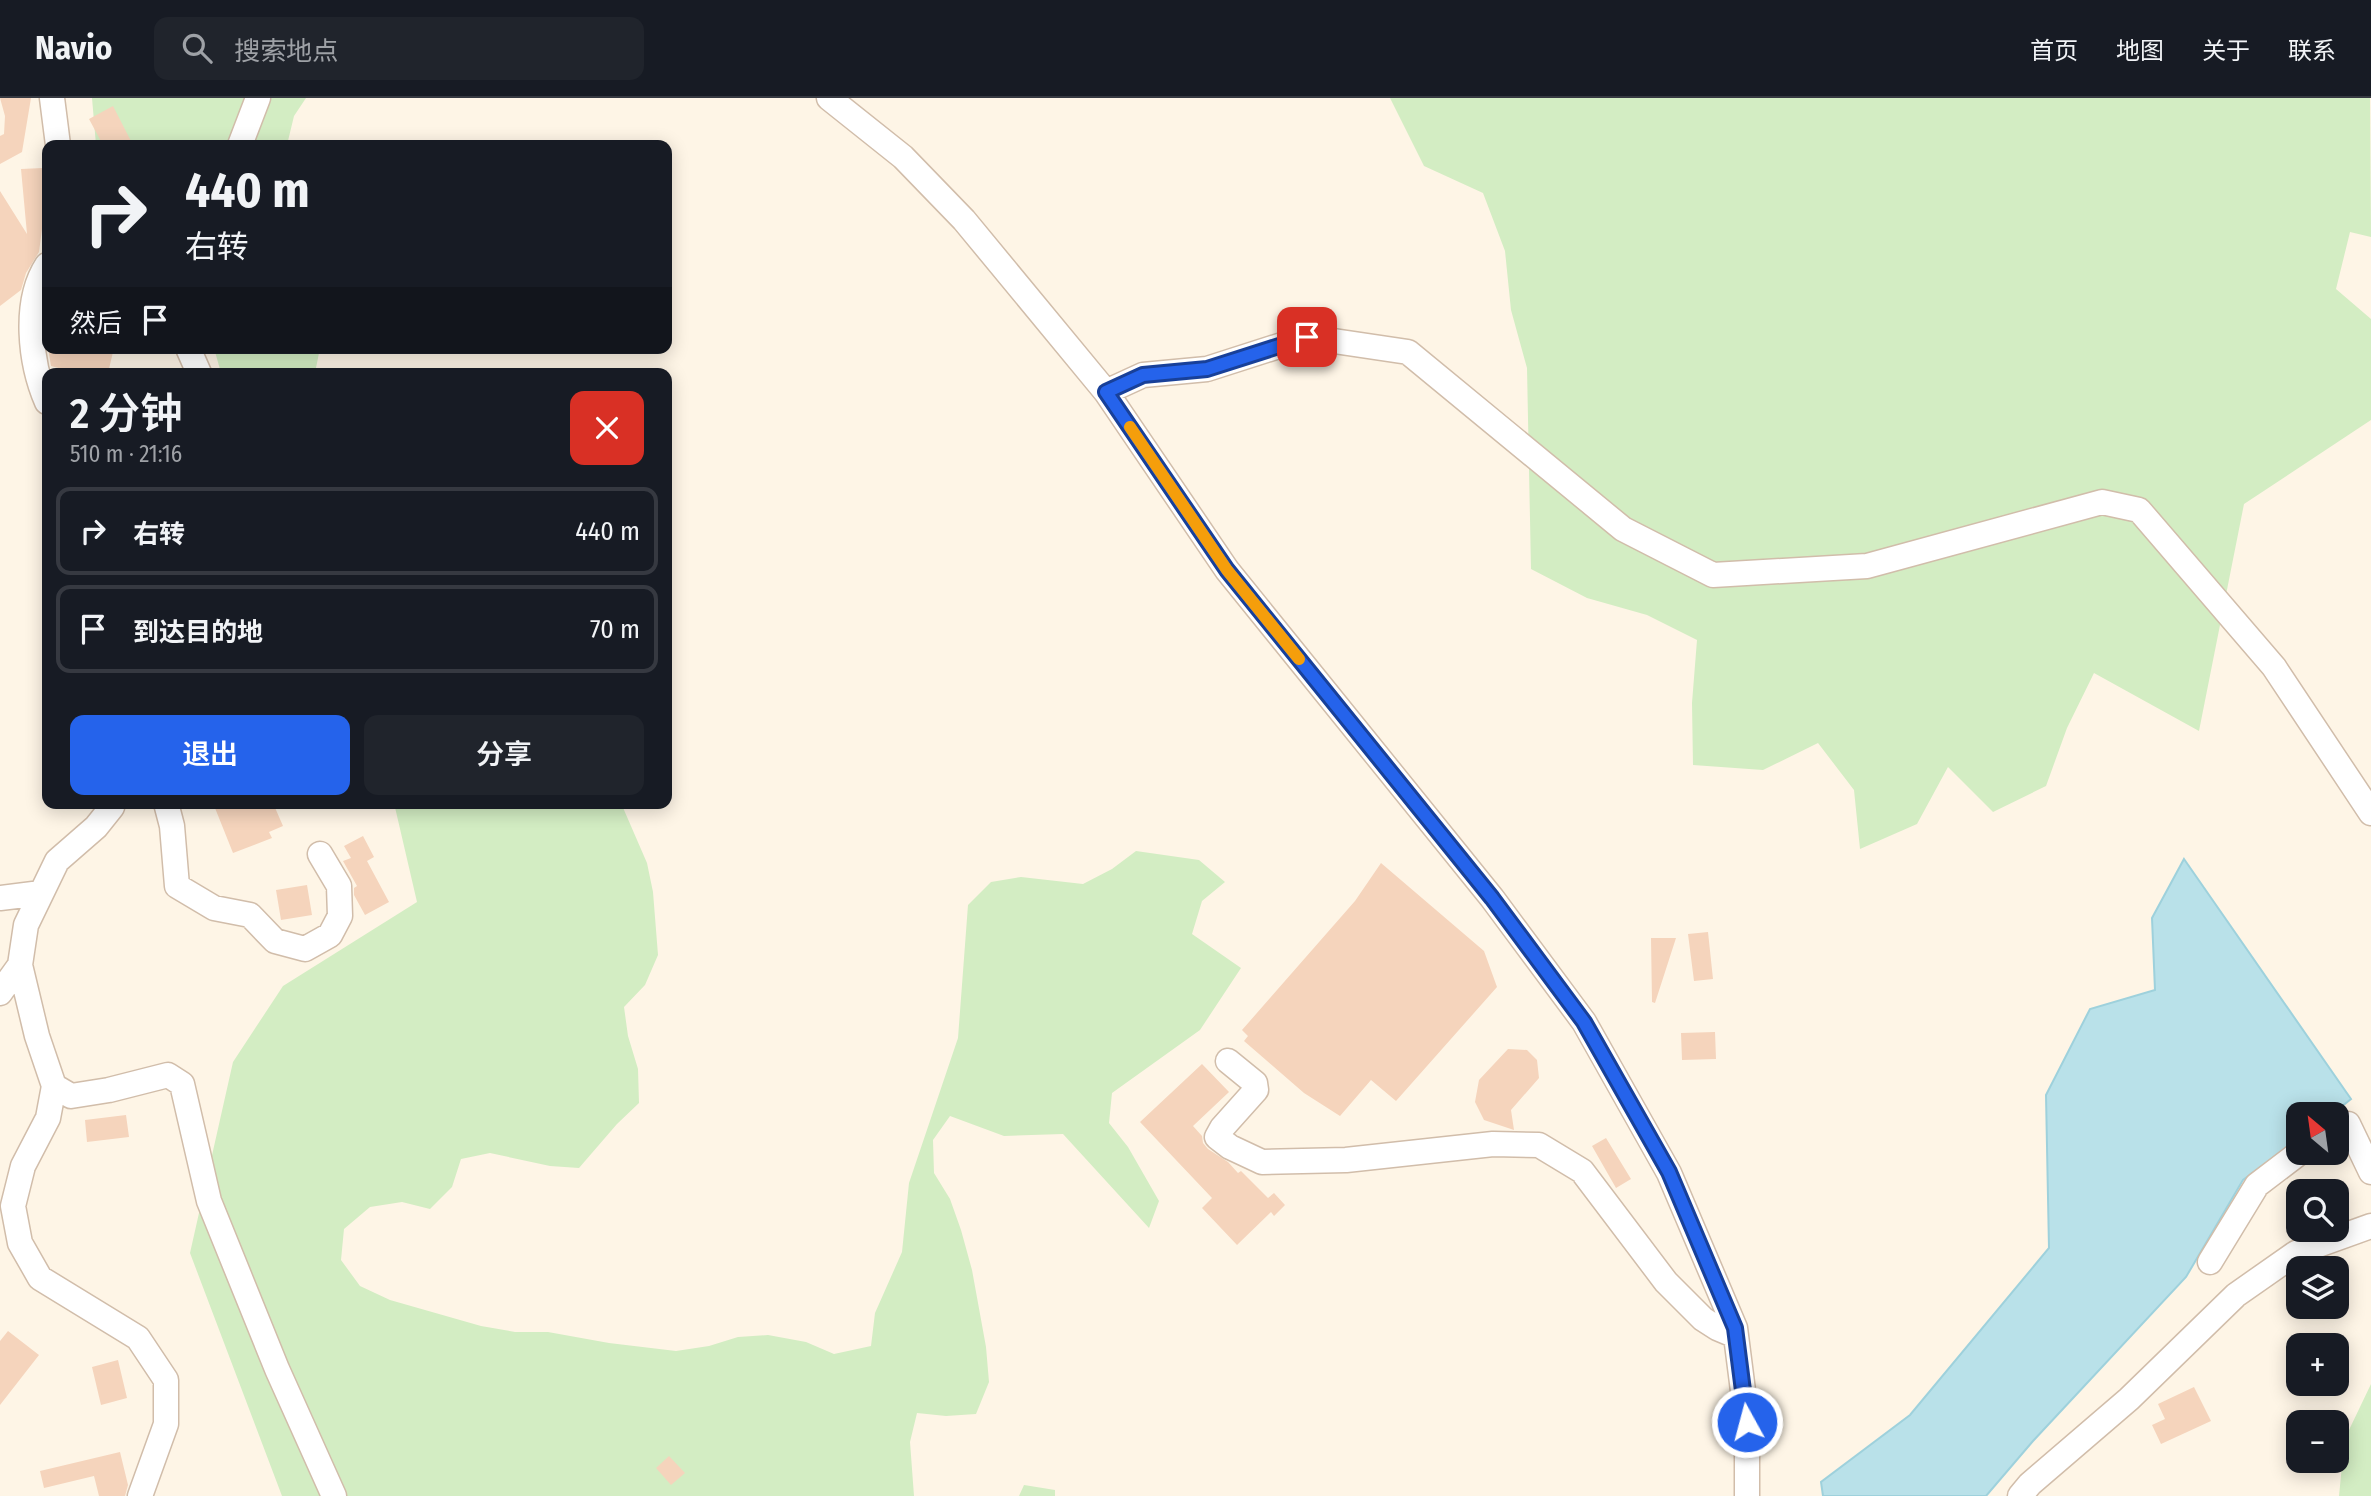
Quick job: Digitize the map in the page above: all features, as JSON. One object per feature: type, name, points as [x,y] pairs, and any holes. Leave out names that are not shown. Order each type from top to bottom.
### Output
[{"type":"street","points":[[52,98],[57,140]]},
{"type":"street","points":[[242,140],[258,98]]},
{"type":"street","points":[[829,98],[903,156],[964,220],[1106,392],[1227,570],[1492,898],[1584,1022],[1669,1172],[1735,1328],[1747,1422],[1747,1496]]},
{"type":"street","points":[[42,279],[33,307],[31,339],[42,390]]},
{"type":"street","points":[[1106,392],[1143,375],[1207,369],[1307,337],[1408,352],[1623,530],[1713,575],[1867,566],[2102,502],[2139,510],[2274,667],[2371,813]]},
{"type":"street","points":[[111,809],[96,827],[57,861],[26,925],[20,965],[37,1036],[54,1086],[48,1118],[23,1166],[13,1206],[20,1243],[40,1278],[138,1338],[166,1380],[166,1424],[140,1496]]},
{"type":"street","points":[[168,809],[172,826],[177,886],[214,908],[250,915],[275,941],[304,949],[330,935],[340,916],[339,886],[320,854]]},
{"type":"street","points":[[0,898],[41,893]]},
{"type":"street","points":[[0,993],[20,965]]},
{"type":"street","points":[[1228,1061],[1255,1083],[1256,1090],[1217,1136],[1230,1147],[1262,1162],[1346,1160],[1493,1144],[1539,1145],[1582,1171],[1665,1282],[1703,1319],[1736,1336]]},
{"type":"street","points":[[54,1086],[71,1096],[109,1090],[168,1075],[182,1084],[209,1201],[277,1368],[334,1496]]},
{"type":"street","points":[[2349,1126],[2371,1172]]},
{"type":"street","points":[[2210,1262],[2257,1185],[2286,1163]]},
{"type":"street","points":[[2020,1496],[2030,1484],[2129,1399],[2236,1294],[2296,1253],[2371,1226]]},
{"type":"green space","points":[[92,98],[306,98],[294,116],[288,140],[96,140]]},
{"type":"green space","points":[[1390,98],[2370,98],[2371,237],[2350,232],[2336,289],[2371,319],[2371,420],[2244,504],[2199,731],[2094,673],[2067,728],[2046,786],[1993,812],[1948,767],[1917,824],[1860,849],[1854,790],[1818,743],[1763,770],[1693,765],[1692,703],[1697,640],[1647,615],[1587,598],[1531,569],[1527,368],[1511,310],[1505,251],[1483,193],[1424,166]]},
{"type":"green space","points":[[216,354],[319,354],[316,368],[220,368]]},
{"type":"green space","points":[[395,809],[624,809],[647,863],[653,892],[658,955],[645,985],[624,1007],[628,1036],[638,1069],[639,1103],[579,1168],[550,1166],[490,1153],[461,1159],[452,1187],[430,1209],[402,1202],[370,1207],[344,1229],[341,1260],[360,1286],[390,1300],[481,1326],[515,1332],[548,1332],[676,1351],[709,1346],[738,1337],[768,1335],[806,1342],[834,1354],[871,1346],[875,1313],[902,1252],[909,1183],[958,1038],[968,905],[991,882],[1021,877],[1083,884],[1112,869],[1136,851],[1199,860],[1225,882],[1202,901],[1192,934],[1241,968],[1200,1030],[1112,1093],[1109,1123],[1128,1147],[1159,1201],[1149,1228],[1063,1134],[1004,1136],[950,1116],[933,1140],[934,1173],[950,1199],[972,1270],[986,1347],[989,1382],[976,1414],[946,1416],[917,1413],[910,1442],[914,1496],[282,1496],[190,1253],[233,1062],[283,986],[417,902]]},
{"type":"green space","points":[[2371,1384],[2371,1496],[2339,1496],[2341,1473],[2349,1473],[2349,1430]]},
{"type":"green space","points":[[1024,1485],[1055,1490],[1055,1496],[1019,1496]]},
{"type":"water","points":[[2184,859],[2351,1099],[2347,1102],[2286,1102],[2286,1148],[2243,1180],[2186,1277],[2033,1441],[1986,1496],[1823,1496],[1821,1482],[1910,1415],[2049,1248],[2046,1095],[2090,1009],[2155,990],[2152,918]]},
{"type":"building","points":[[0,98],[31,98],[22,152],[0,164],[0,136],[4,134],[5,116]]},
{"type":"building","points":[[113,106],[130,140],[100,140],[89,119]]},
{"type":"building","points":[[42,168],[42,229],[39,252],[26,273],[21,290],[0,306],[0,191],[27,234],[21,169]]},
{"type":"building","points":[[49,354],[113,354],[109,368],[51,366]]},
{"type":"building","points":[[215,809],[276,809],[283,826],[269,832],[272,838],[233,853]]},
{"type":"building","points":[[363,836],[374,857],[367,861],[389,902],[365,915],[354,895],[354,888],[357,886],[343,861],[351,858],[344,846]]},
{"type":"building","points":[[1381,863],[1484,951],[1497,987],[1396,1101],[1371,1080],[1340,1116],[1304,1093],[1244,1041],[1248,1036],[1242,1030],[1355,901]]},
{"type":"building","points":[[307,885],[312,915],[281,920],[276,890]]},
{"type":"building","points":[[1708,932],[1713,979],[1694,981],[1688,934]]},
{"type":"building","points":[[1651,938],[1676,938],[1655,1003],[1652,1002]]},
{"type":"building","points":[[1715,1032],[1716,1059],[1682,1060],[1681,1033]]},
{"type":"building","points":[[1508,1049],[1527,1050],[1537,1060],[1539,1078],[1511,1110],[1514,1130],[1484,1120],[1475,1102],[1479,1080]]},
{"type":"building","points":[[1202,1064],[1229,1092],[1193,1126],[1202,1136],[1203,1143],[1238,1173],[1241,1171],[1268,1198],[1274,1193],[1285,1205],[1274,1216],[1271,1212],[1237,1245],[1202,1208],[1212,1198],[1140,1122]]},
{"type":"building","points":[[126,1115],[129,1137],[87,1142],[85,1120]]},
{"type":"building","points":[[1606,1138],[1631,1179],[1616,1188],[1592,1146]]},
{"type":"building","points":[[8,1331],[39,1355],[0,1405],[0,1341]]},
{"type":"building","points":[[118,1360],[127,1398],[101,1405],[92,1367]]},
{"type":"building","points":[[2194,1387],[2211,1421],[2161,1444],[2152,1425],[2165,1419],[2158,1404]]},
{"type":"building","points":[[120,1452],[128,1485],[125,1496],[99,1496],[94,1476],[44,1488],[40,1471]]},
{"type":"building","points":[[669,1456],[685,1473],[671,1485],[656,1468]]},
{"type":"slow traffic","points":[[1130,427],[1227,570],[1299,659]]},
{"type":"route","points":[[1307,337],[1207,369],[1143,375],[1106,392],[1227,570],[1492,898],[1584,1022],[1669,1172],[1735,1328],[1747,1422]]}]
